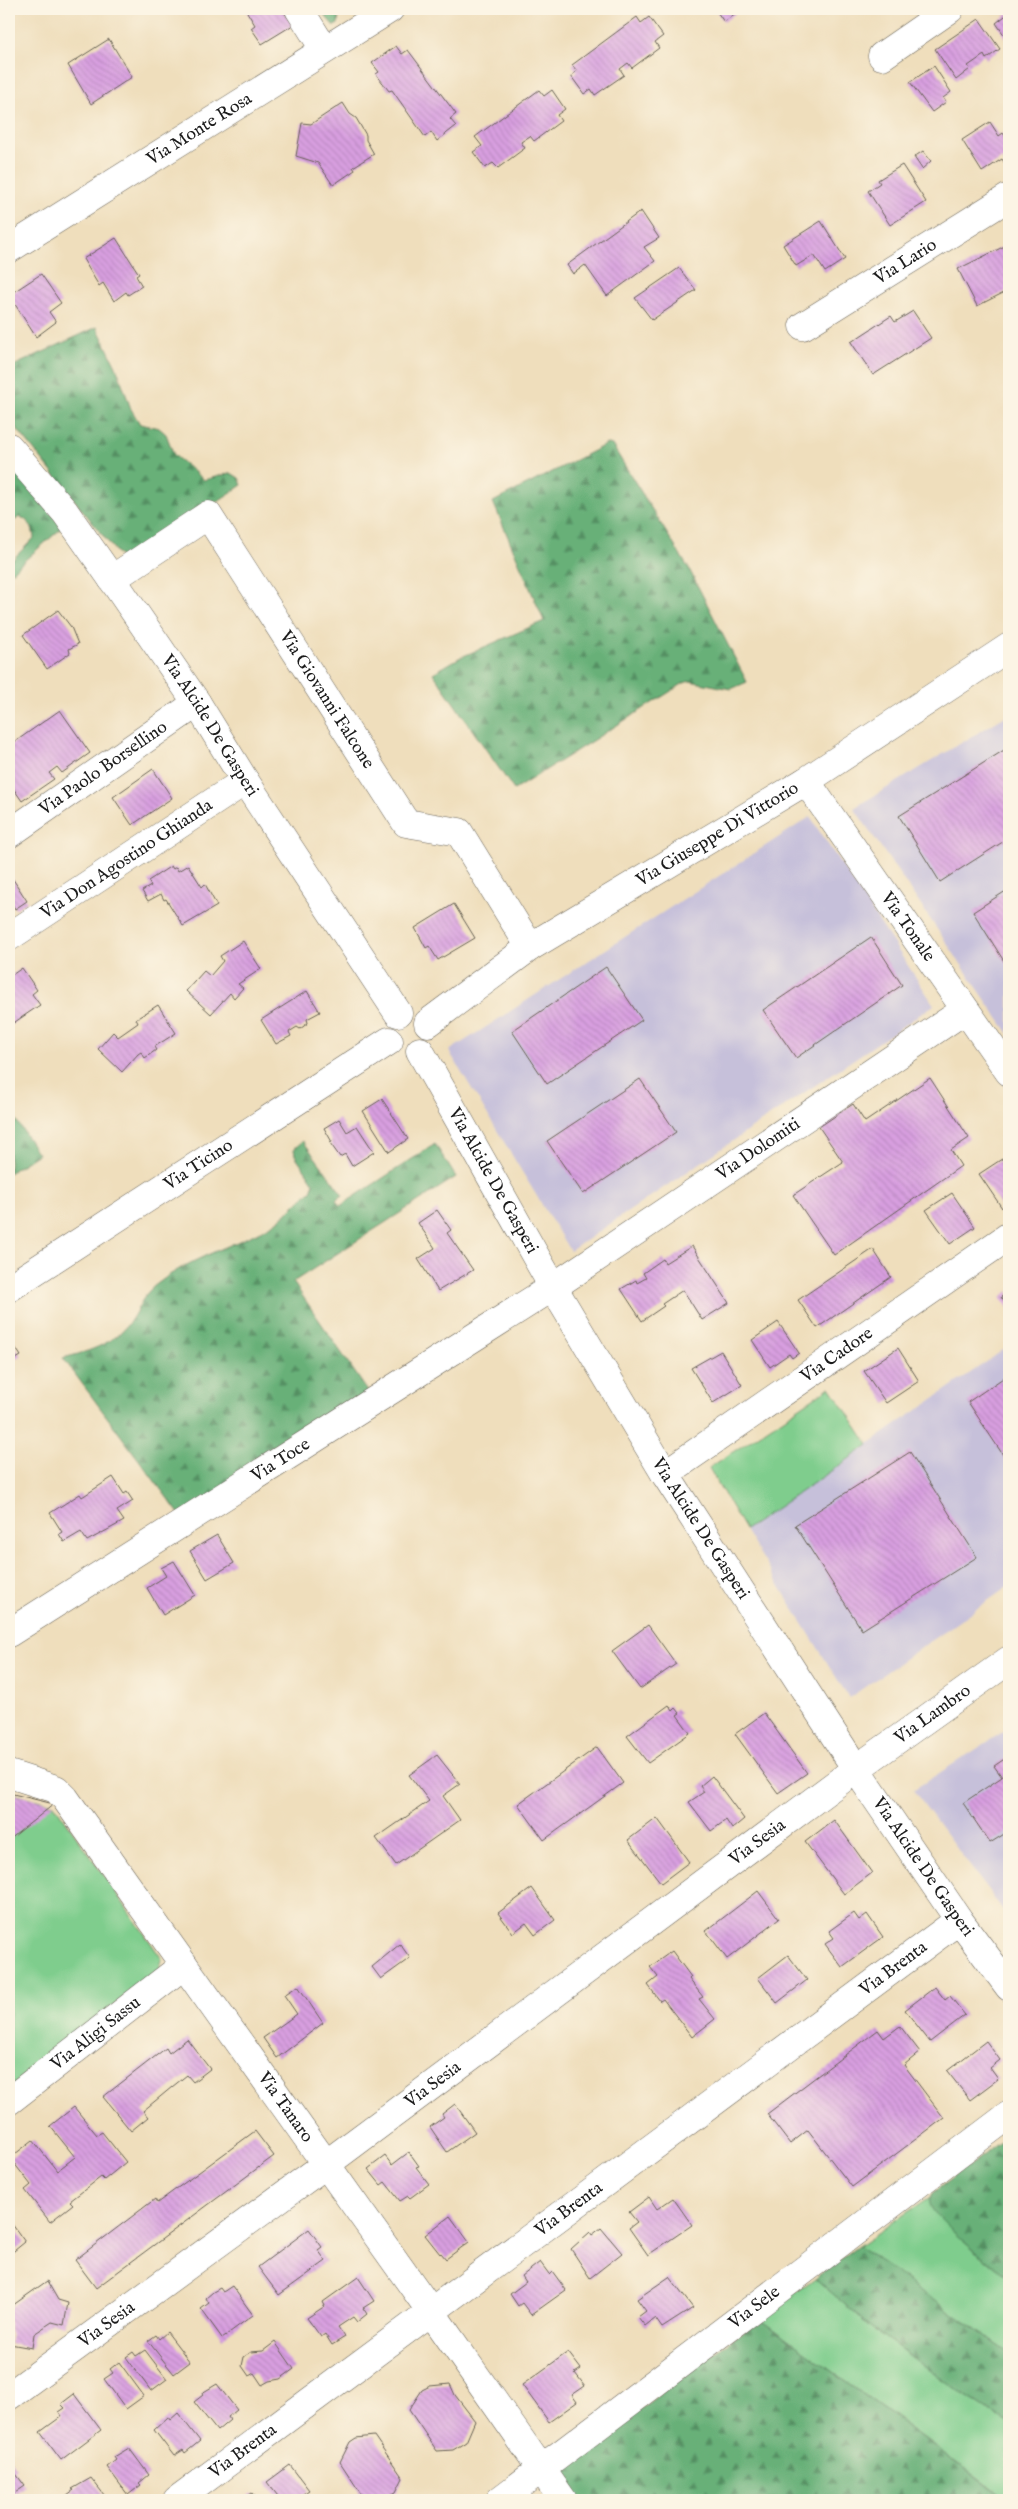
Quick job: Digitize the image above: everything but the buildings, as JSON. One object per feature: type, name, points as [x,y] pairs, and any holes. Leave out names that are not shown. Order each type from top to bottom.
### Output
[{"type":"street","points":[[299,9],[324,49]]},
{"type":"street","name":"Via Monte Rosa","points":[[9,249],[390,9]]},
{"type":"street","points":[[882,56],[950,9]]},
{"type":"street","name":"Via Lario","points":[[803,326],[1009,197]]},
{"type":"street","name":"Via Alcide De Gasperi","points":[[9,447],[65,512],[112,579],[197,703],[245,781],[398,1013]]},
{"type":"street","name":"Via Giovanni Falcone","points":[[112,579],[208,515],[406,823],[459,832],[530,947]]},
{"type":"street","name":"Via Giuseppe Di Vittorio","points":[[428,1022],[530,947],[806,781],[1009,647]]},
{"type":"street","name":"Via Paolo Borsellino","points":[[9,834],[197,703]]},
{"type":"street","name":"Via Don Agostino Ghianda","points":[[9,937],[245,781]]},
{"type":"street","name":"Via Tonale","points":[[806,781],[1009,1072]]},
{"type":"street","name":"Via Dolomiti","points":[[553,1287],[965,1010]]},
{"type":"street","points":[[404,1011],[418,1012],[428,1022],[430,1029],[429,1042],[420,1051],[405,1054],[398,1051],[389,1041],[387,1029],[393,1017],[398,1013],[404,1011]]},
{"type":"street","name":"Via Ticino","points":[[9,1288],[389,1041]]},
{"type":"street","name":"Via Alcide De Gasperi","points":[[420,1051],[553,1287],[665,1474],[856,1769],[959,1920],[1009,1987]]},
{"type":"street","name":"Via Cadore","points":[[665,1474],[1009,1236]]},
{"type":"street","name":"Via Toce","points":[[9,1633],[553,1287]]},
{"type":"street","name":"Via Lambro","points":[[856,1769],[1009,1660]]},
{"type":"street","name":"Via Sesia","points":[[9,2396],[325,2164],[856,1769]]},
{"type":"street","name":"Via Tanaro","points":[[9,1774],[50,1787],[61,1793],[432,2313],[562,2500]]},
{"type":"street","name":"Via Brenta","points":[[177,2500],[432,2313],[959,1920]]},
{"type":"street","name":"Via Aligi Sassu","points":[[9,2101],[184,1965]]},
{"type":"street","name":"Via Sele","points":[[500,2500],[1009,2115]]},
{"type":"shaded area","points":[[1009,714],[1009,1034],[854,808]]},
{"type":"shaded area","points":[[810,817],[934,1005],[570,1251],[449,1051]]},
{"type":"shaded area","points":[[1009,1346],[1009,1586],[849,1698],[745,1530]]},
{"type":"shaded area","points":[[1009,1728],[1009,1918],[913,1790]]},
{"type":"green space","points":[[319,9],[347,9],[339,14],[338,24],[334,26]]},
{"type":"green space","points":[[97,327],[116,366],[131,409],[140,424],[159,428],[166,434],[174,455],[204,480],[231,473],[239,478],[242,485],[125,563],[9,419],[9,368]]},
{"type":"green space","points":[[607,444],[612,445],[689,569],[747,682],[731,689],[690,681],[684,683],[514,790],[433,673],[459,658],[544,621],[493,502]]},
{"type":"green space","points":[[9,463],[63,527],[9,574],[9,563],[34,538],[30,525],[20,517],[9,524]]},
{"type":"green space","points":[[9,1109],[38,1154],[9,1173]]},
{"type":"green space","points":[[303,1141],[343,1195],[336,1200],[340,1206],[435,1144],[456,1177],[293,1282],[371,1396],[180,1515],[63,1358],[93,1349],[111,1340],[127,1326],[149,1291],[169,1275],[268,1227],[285,1215],[311,1191],[314,1183],[295,1155],[294,1149]]},
{"type":"green space","points":[[830,1387],[869,1445],[745,1530],[709,1468]]},
{"type":"green space","points":[[9,1793],[54,1804],[162,1959],[160,1969],[9,2088]]},
{"type":"green space","points":[[1009,2136],[1009,2278],[952,2231],[934,2211],[930,2204],[930,2197],[932,2193]]},
{"type":"green space","points":[[930,2197],[940,2217],[950,2228],[1009,2278],[1009,2353],[858,2246]]},
{"type":"green space","points":[[858,2246],[1009,2353],[1009,2424],[954,2388],[869,2326],[815,2278]]},
{"type":"green space","points":[[815,2278],[869,2326],[954,2388],[1009,2424],[1009,2500],[760,2319]]},
{"type":"green space","points":[[760,2319],[1008,2500],[568,2500],[558,2478],[560,2469]]}]
